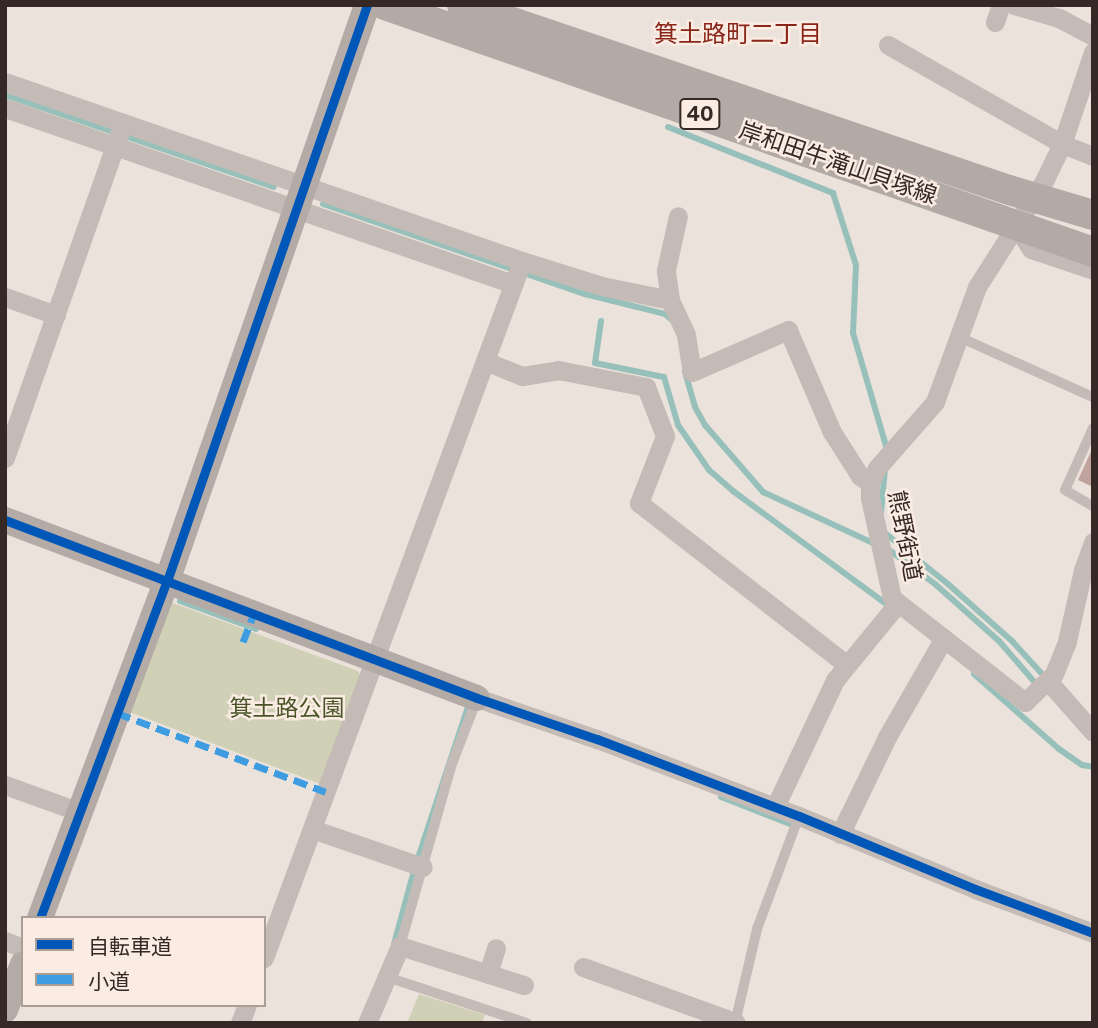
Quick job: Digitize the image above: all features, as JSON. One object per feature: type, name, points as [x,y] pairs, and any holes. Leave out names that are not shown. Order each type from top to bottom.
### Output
[{"type":"main road","name":"岸和田牛滝山貝塚線","points":[[384,5],[1093,252]]},
{"type":"main road","name":"岸和田牛滝山貝塚線","points":[[461,5],[1032,198],[1093,215]]},
{"type":"street","points":[[41,916],[167,581],[367,5]]},
{"type":"street","points":[[1014,5],[1059,18],[1093,36]]},
{"type":"street","points":[[888,45],[1062,144],[1093,156]]},
{"type":"street","name":"熊野街道","points":[[775,807],[835,680],[898,603],[892,598],[870,483],[877,468],[935,402],[977,287],[1062,144],[1093,52]]},
{"type":"street","points":[[5,82],[119,134],[517,272],[670,300]]},
{"type":"street","points":[[5,108],[119,134]]},
{"type":"street","points":[[5,458],[119,134]]},
{"type":"street","points":[[678,216],[666,270],[670,300],[686,335],[692,372],[789,330],[832,432],[860,476],[870,483]]},
{"type":"street","points":[[1015,225],[1031,249],[1093,270]]},
{"type":"street","points":[[266,953],[517,272]]},
{"type":"street","points":[[5,297],[56,315]]},
{"type":"street","points":[[485,361],[522,376],[558,370],[646,387],[665,436],[639,503],[846,664]]},
{"type":"street","points":[[5,520],[477,698],[597,739],[1093,933]]},
{"type":"street","points":[[898,603],[1025,702],[1054,674],[1067,641],[1083,570],[1093,542]]},
{"type":"street","points":[[840,834],[887,737],[944,638]]},
{"type":"street","points":[[1043,685],[1093,732]]},
{"type":"street","points":[[5,785],[80,812]]},
{"type":"street","points":[[312,829],[423,867]]},
{"type":"street","points":[[367,1023],[400,946],[523,985]]},
{"type":"street","points":[[488,974],[496,948]]},
{"type":"street","points":[[583,967],[735,1023]]},
{"type":"street","points":[[5,1010],[21,969]]},
{"type":"lane","points":[[957,336],[1093,397]]},
{"type":"lane","points":[[1093,428],[1065,490],[1093,506]]},
{"type":"lane","points":[[400,946],[452,764],[477,698]]},
{"type":"lane","points":[[735,1023],[757,929],[799,816]]},
{"type":"lane","points":[[387,976],[527,1023]]},
{"type":"green space","name":"箕土路公園","points":[[173,603],[358,671],[362,678],[323,785],[124,710],[163,608]]},
{"type":"green space","points":[[419,994],[485,1015],[482,1023],[407,1023]]},
{"type":"building","points":[[1093,447],[1093,487],[1078,480]]},
{"type":"waterway","points":[[5,95],[274,187]]},
{"type":"waterway","points":[[668,127],[833,193],[856,265],[853,333],[887,449]]},
{"type":"waterway","points":[[323,204],[585,294],[665,314],[671,319]]},
{"type":"waterway","points":[[601,321],[595,363],[664,377],[678,425],[709,470],[733,491],[886,604]]},
{"type":"waterway","points":[[685,372],[695,407],[705,425],[763,492],[875,544]]},
{"type":"waterway","points":[[881,512],[885,469]]},
{"type":"waterway","points":[[885,533],[1012,641],[1044,676]]},
{"type":"waterway","points":[[885,547],[935,584],[999,641],[1037,685]]},
{"type":"waterway","points":[[180,601],[256,629]]},
{"type":"waterway","points":[[974,674],[1059,749],[1082,765],[1093,767]]},
{"type":"waterway","points":[[418,858],[468,707]]},
{"type":"waterway","points":[[721,797],[793,825]]},
{"type":"waterway","points":[[394,944],[413,874]]},
{"type":"marked path","points":[[243,642],[254,613]]},
{"type":"marked path","points":[[117,713],[326,792]]},
{"type":"cycle path","points":[[41,916],[167,581],[367,5]]},
{"type":"cycle path","points":[[5,520],[477,698],[597,739],[1093,933]]},
{"type":"district","name":"箕土路町二丁目","points":[[738,34]]}]
